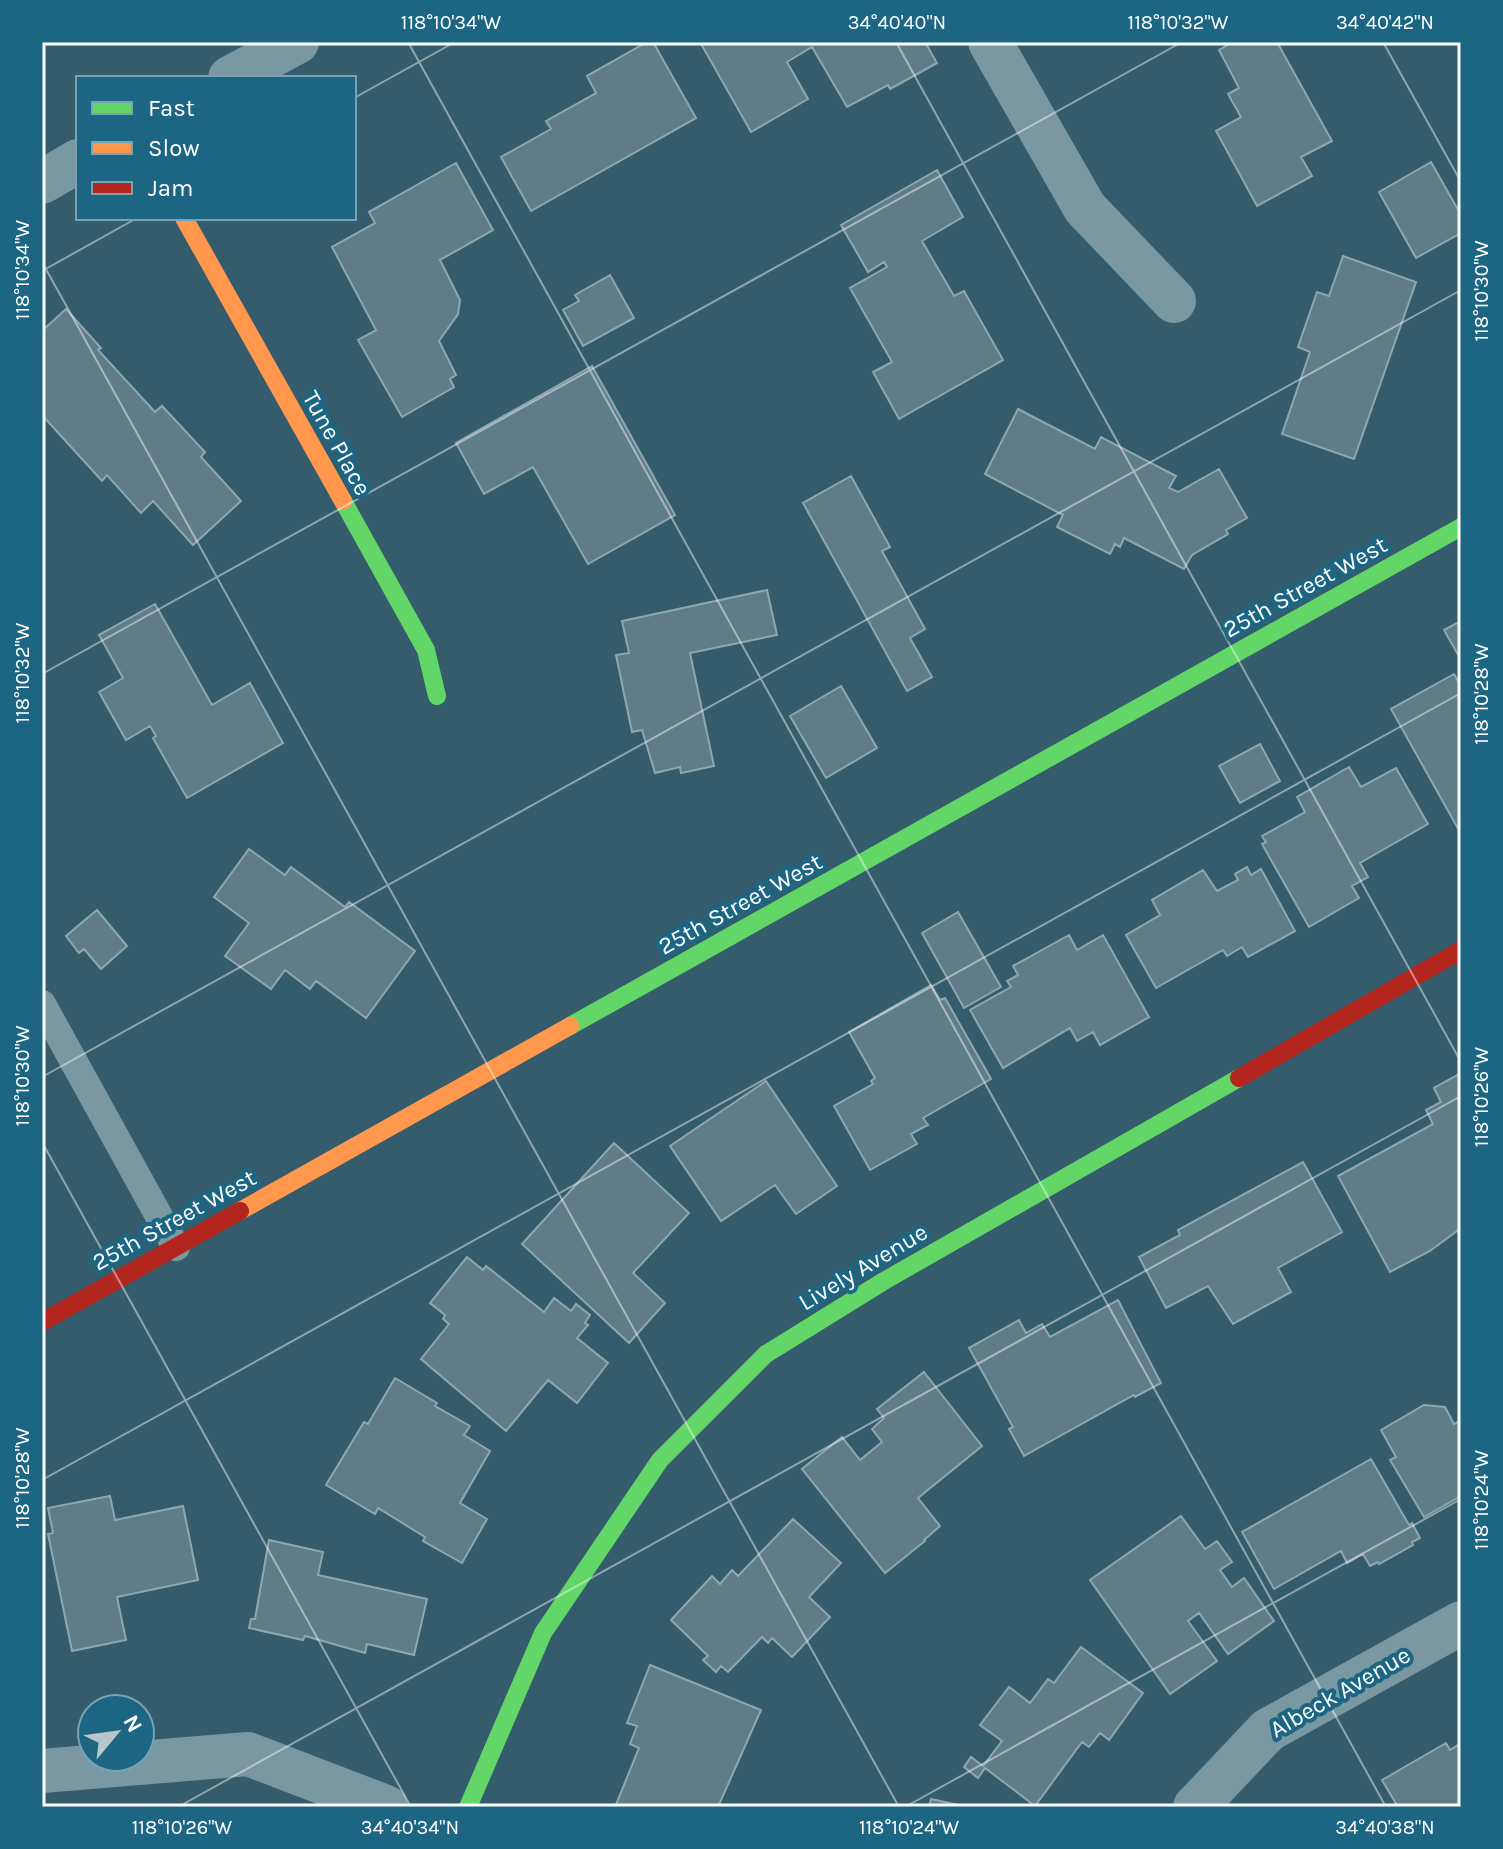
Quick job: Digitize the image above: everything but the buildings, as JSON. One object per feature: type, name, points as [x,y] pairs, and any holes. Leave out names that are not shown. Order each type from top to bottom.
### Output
[{"type":"street","points":[[234,76],[297,42]]},
{"type":"street","points":[[990,42],[1085,208],[1174,301]]},
{"type":"street","points":[[42,182],[76,162]]},
{"type":"street","name":"Tune Place","points":[[185,220],[426,650],[437,696]]},
{"type":"street","name":"25th Street West","points":[[42,1322],[1461,527]]},
{"type":"street","name":"Lively Avenue","points":[[468,1807],[543,1633],[660,1460],[766,1354],[884,1281],[1461,950]]},
{"type":"street","name":"Albeck Avenue","points":[[1195,1807],[1268,1730],[1461,1623]]},
{"type":"street","points":[[42,1771],[248,1754],[386,1807]]},
{"type":"lane","points":[[42,1004],[176,1247]]},
{"type":"traffic: fast","points":[[343,501],[426,650],[437,696]]},
{"type":"traffic: fast","points":[[570,1026],[1461,527]]},
{"type":"traffic: fast","points":[[468,1807],[543,1633],[660,1460],[766,1354],[884,1281],[1239,1078]]},
{"type":"traffic: slow","points":[[185,220],[343,501]]},
{"type":"traffic: slow","points":[[240,1211],[570,1026]]},
{"type":"traffic: jam","points":[[1239,1078],[1461,950]]},
{"type":"traffic: jam","points":[[42,1322],[240,1211]]}]
